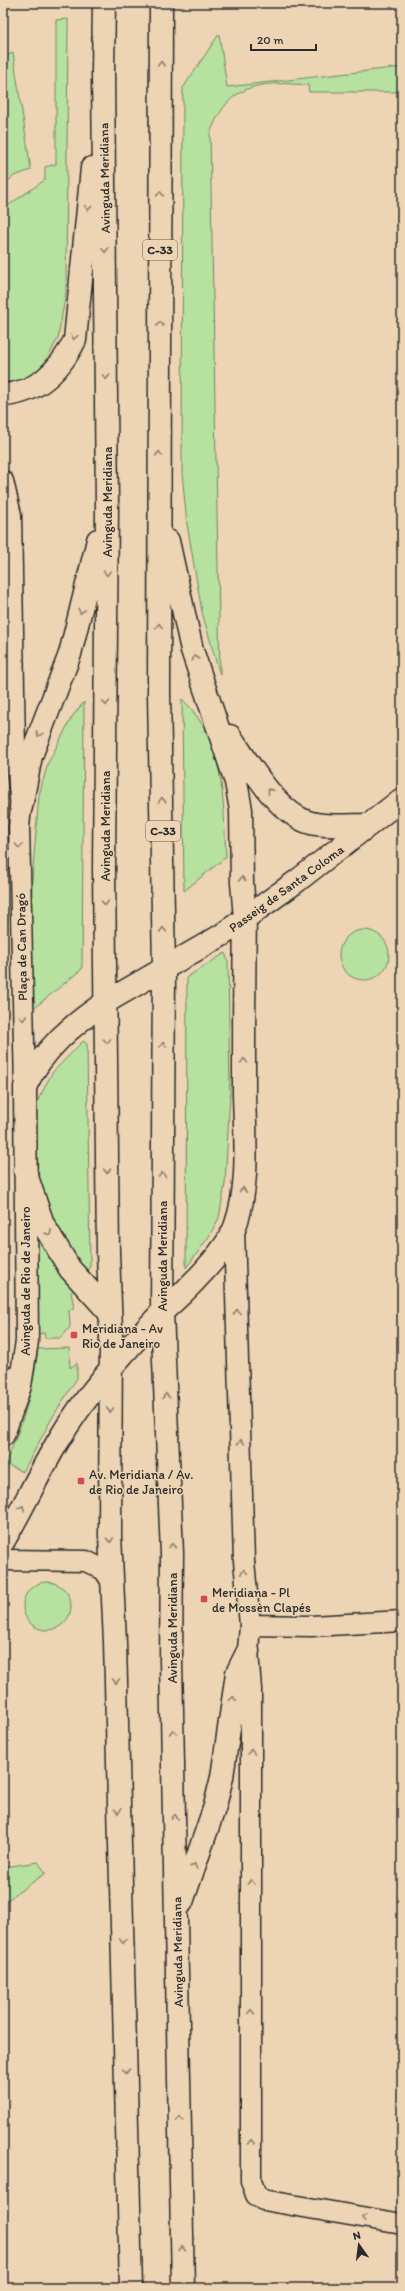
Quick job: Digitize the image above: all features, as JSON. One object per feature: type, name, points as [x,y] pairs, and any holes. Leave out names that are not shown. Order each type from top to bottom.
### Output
[{"type":"main road","name":"Avinguda Meridiana","points":[[161,5],[159,693],[164,969],[162,1312],[172,1561],[171,1660],[183,2288]]},
{"type":"main road","name":"Avinguda Meridiana","points":[[104,14],[103,72],[107,506],[104,869],[112,1582],[123,1933],[131,2288]]},
{"type":"main road","points":[[3,396],[17,394],[38,385],[53,373],[66,358],[75,340],[103,72]]},
{"type":"main road","points":[[3,1542],[57,1442],[75,1415],[110,1371],[162,1312],[188,1288],[219,1251],[234,1228],[242,1201],[245,1152],[245,918],[242,883],[240,810],[236,782],[184,620],[159,493]]},
{"type":"main road","points":[[20,807],[31,756],[70,654],[107,506]]},
{"type":"main road","points":[[207,695],[226,730],[253,769],[288,812],[316,824],[369,825]]},
{"type":"main road","name":"Passeig de Santa Coloma","points":[[164,969],[222,935],[288,888],[402,799]]},
{"type":"main road","points":[[106,1002],[164,969]]},
{"type":"main road","name":"Plaça de Can Dragó","points":[[25,1171],[25,1087],[38,1062],[54,1044],[85,1016],[106,1002]]},
{"type":"main road","points":[[25,1171],[43,1224],[70,1269],[110,1313]]},
{"type":"main road","name":"Avinguda de Rio de Janeiro","points":[[3,1435],[12,1381],[27,1342],[25,1171]]},
{"type":"main road","points":[[177,1916],[215,1806],[222,1777],[236,1680],[248,1650]]},
{"type":"street","points":[[3,481],[11,516],[15,750],[20,807]]},
{"type":"street","name":"Plaça de Can Dragó","points":[[20,807],[19,835],[25,1087]]},
{"type":"street","points":[[234,1228],[244,1561],[250,1625],[248,1650],[251,1689],[251,2181],[256,2194],[263,2200],[402,2224]]},
{"type":"street","points":[[3,1560],[86,1561],[104,1570],[112,1582]]},
{"type":"street","points":[[250,1625],[311,1626],[402,1621]]},
{"type":"green space","points":[[68,19],[66,292],[58,338],[47,359],[37,372],[24,380],[3,384],[3,209],[45,180],[45,167],[56,164],[56,20]]},
{"type":"green space","points":[[219,34],[227,87],[402,67],[402,92],[309,92],[308,85],[291,84],[261,85],[248,89],[236,95],[226,104],[217,117],[210,134],[220,675],[202,612],[187,524],[182,473],[183,88]]},
{"type":"green space","points":[[13,53],[31,170],[14,176],[3,185],[3,57]]},
{"type":"green space","points":[[182,699],[196,716],[207,734],[214,753],[222,793],[226,857],[184,891]]},
{"type":"green space","points":[[84,702],[82,969],[34,1008],[31,1001],[32,880],[39,795],[48,763],[72,717]]},
{"type":"green space","points":[[369,930],[374,931],[382,937],[388,945],[388,965],[382,973],[374,979],[359,980],[354,979],[346,973],[340,965],[339,950],[340,945],[346,937],[354,931]]},
{"type":"green space","points":[[225,953],[228,961],[230,1095],[225,1184],[219,1218],[208,1238],[186,1268],[187,977]]},
{"type":"green space","points":[[83,1041],[87,1044],[90,1265],[87,1273],[81,1271],[41,1202],[34,1162],[33,1130],[37,1102],[52,1073]]},
{"type":"green space","points":[[38,1230],[75,1290],[71,1292],[74,1308],[69,1310],[70,1327],[61,1338],[45,1338],[44,1333],[38,1334],[35,1232]]},
{"type":"green space","points":[[69,1348],[70,1368],[77,1363],[77,1378],[52,1418],[23,1472],[10,1466],[4,1466],[22,1423],[30,1395],[38,1349]]},
{"type":"green space","points":[[42,1582],[52,1582],[61,1586],[67,1592],[70,1597],[70,1615],[61,1626],[52,1630],[42,1630],[33,1626],[27,1620],[23,1611],[23,1601],[27,1592],[33,1586]]},
{"type":"green space","points":[[38,1862],[46,1873],[3,1903],[3,1865],[5,1867]]},
{"type":"place","name":"Meridiana - Av Rio de Janeiro","points":[[74,1335]]},
{"type":"place","name":"Av. Meridiana / Av. de Rio de Janeiro","points":[[81,1481]]},
{"type":"place","name":"Meridiana - Pl de Mossèn Clapés","points":[[204,1599]]}]
